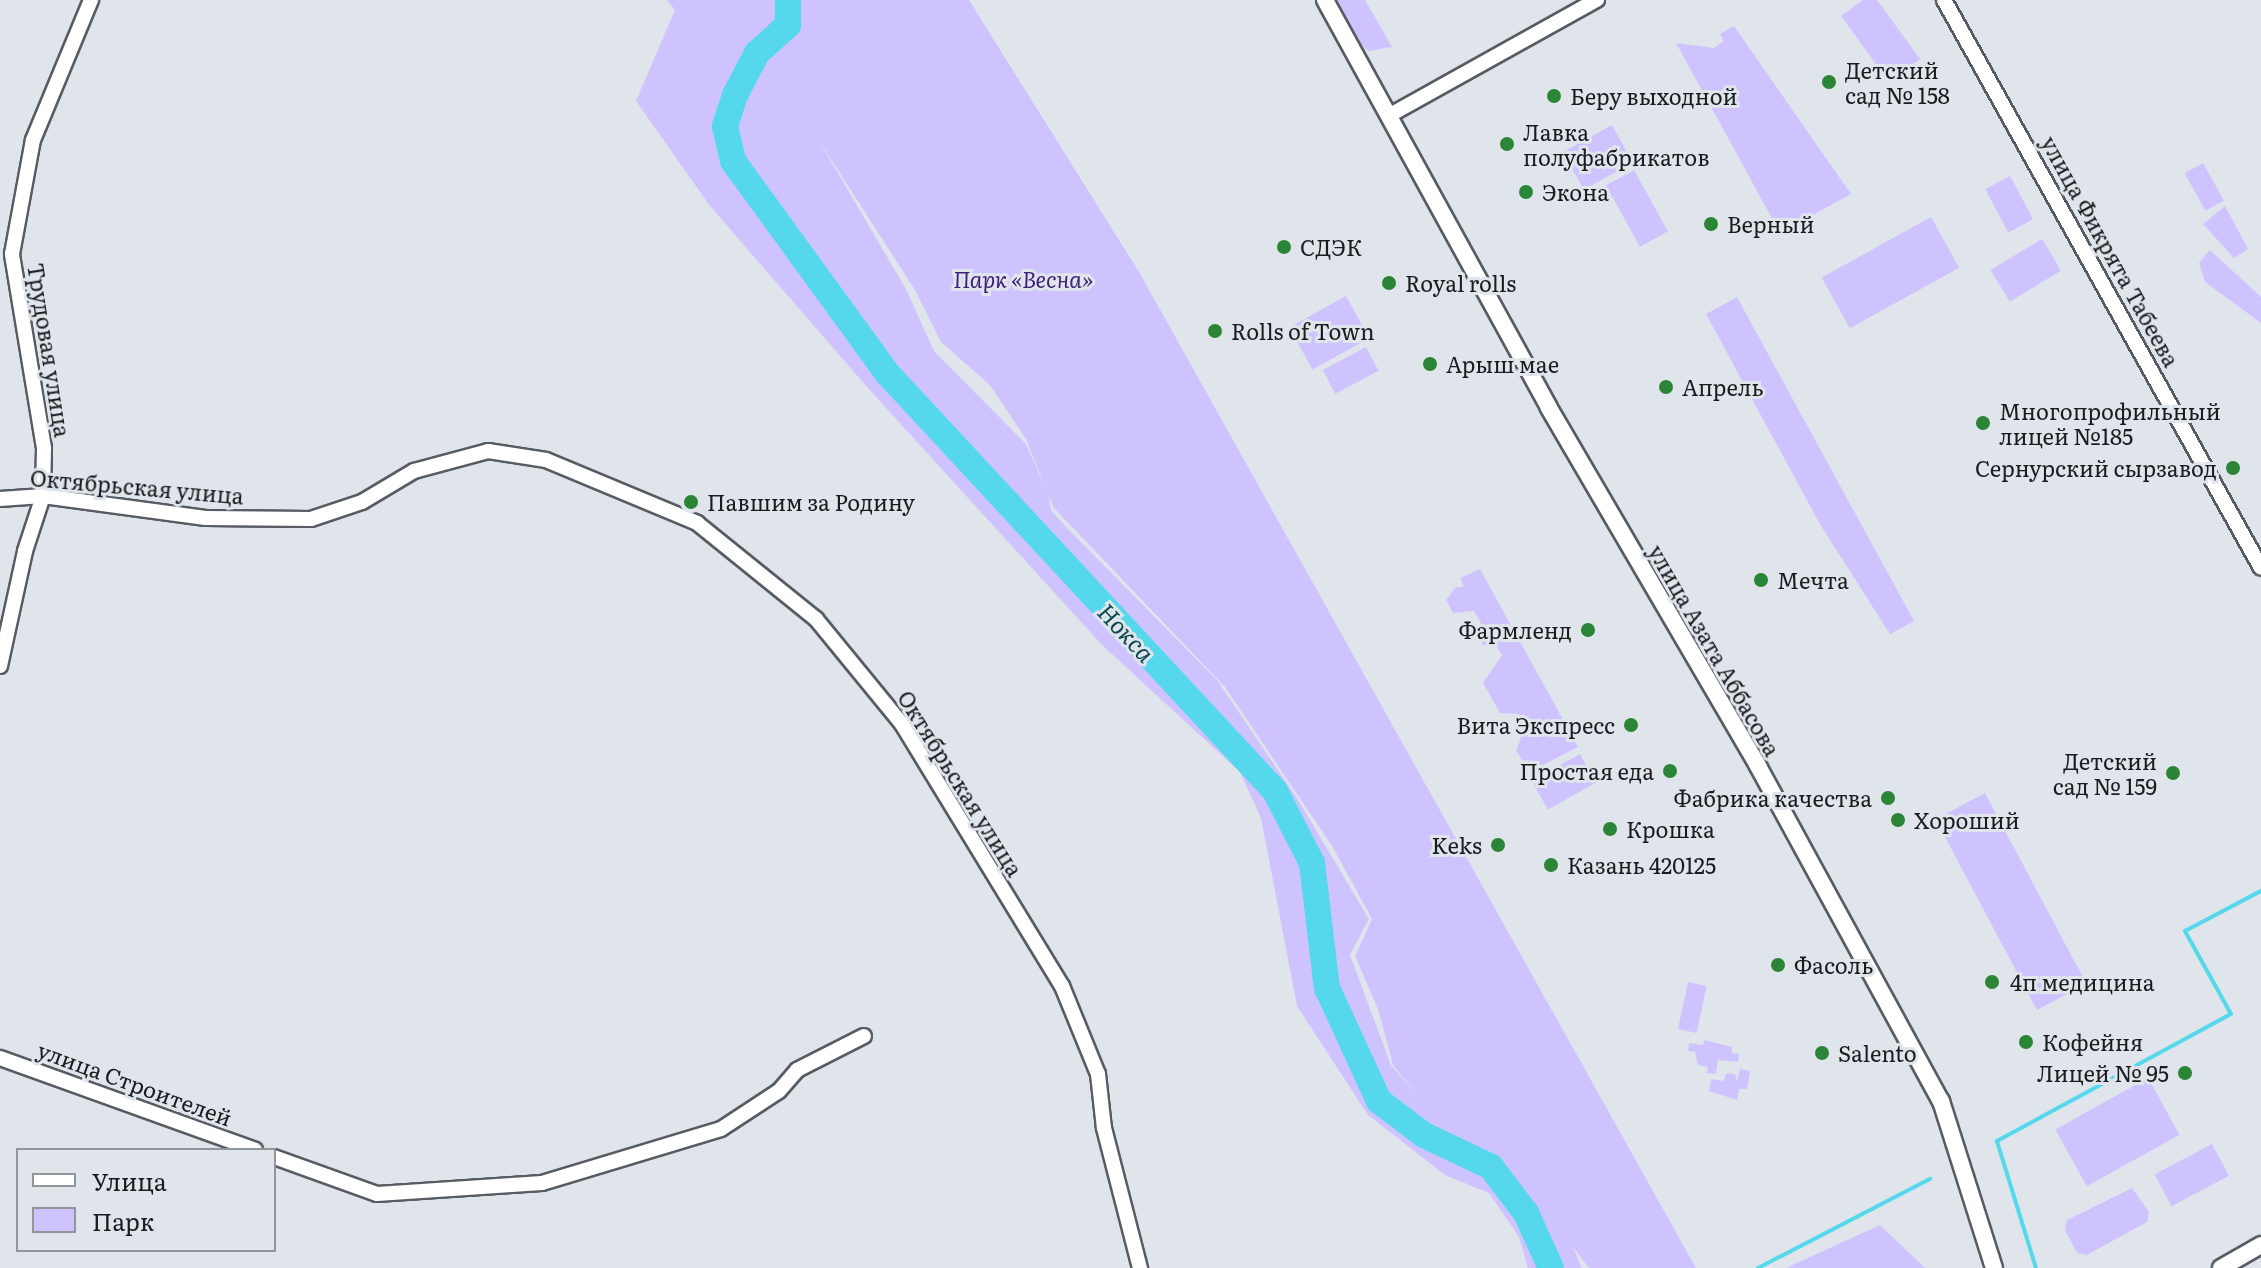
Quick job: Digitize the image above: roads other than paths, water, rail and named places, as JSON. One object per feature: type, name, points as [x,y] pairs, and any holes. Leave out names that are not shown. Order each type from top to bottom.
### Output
[{"type":"street","name":"Трудовая улица","points":[[0,666],[25,551],[43,496],[44,448],[12,254],[33,140],[91,0]]},
{"type":"street","name":"улица Азата Аббасова","points":[[1325,0],[1549,408],[1758,766],[1941,1101],[1994,1268]]},
{"type":"street","points":[[1390,115],[1597,0]]},
{"type":"street","name":"улица Фикрята Табеева","points":[[1944,0],[2261,568]]},
{"type":"street","name":"Октябрьская улица","points":[[0,499],[43,496],[206,518],[311,519],[362,502],[414,471],[488,451],[546,460],[697,523],[816,619],[902,724],[1062,986],[1098,1074],[1104,1128],[1140,1268]]},
{"type":"street","points":[[276,1158],[377,1194],[542,1183],[721,1129],[779,1091],[797,1070],[864,1036]]},
{"type":"street","name":"улица Строителей","points":[[0,1058],[249,1148]]},
{"type":"street","points":[[2221,1268],[2261,1245]]},
{"type":"waterway","name":"Нокса","points":[[788,0],[788,25],[757,53],[735,95],[725,126],[733,161],[887,373],[1275,791],[1312,863],[1327,988],[1379,1101],[1424,1135],[1491,1167],[1526,1213],[1551,1268]]},
{"type":"waterway","points":[[2036,1268],[1997,1141],[2231,1014],[2185,931],[2261,891]]},
{"type":"waterway","points":[[1758,1268],[1930,1179]]},
{"type":"place","name":"Детский сад № 158","points":[[1829,82]]},
{"type":"place","name":"Беру выходной","points":[[1554,96]]},
{"type":"place","name":"Лавка полуфабрикатов","points":[[1507,144]]},
{"type":"place","name":"Экона","points":[[1526,192]]},
{"type":"place","name":"Верный","points":[[1711,224]]},
{"type":"place","name":"СДЭК","points":[[1284,247]]},
{"type":"place","name":"Royal rolls","points":[[1389,283]]},
{"type":"place","name":"Rolls of Town","points":[[1215,331]]},
{"type":"place","name":"Арыш мае","points":[[1430,364]]},
{"type":"place","name":"Апрель","points":[[1666,387]]},
{"type":"place","name":"Многопрофильный лицей №185","points":[[1983,423]]},
{"type":"place","name":"Сернурский сырзавод","points":[[2233,468]]},
{"type":"place","name":"Павшим за Родину","points":[[691,502]]},
{"type":"place","name":"Мечта","points":[[1761,580]]},
{"type":"place","name":"Фармленд","points":[[1588,630]]},
{"type":"place","name":"Вита Экспресс","points":[[1631,725]]},
{"type":"place","name":"Простая еда","points":[[1670,771]]},
{"type":"place","name":"Детский сад № 159","points":[[2173,773]]},
{"type":"place","name":"Фабрика качества","points":[[1888,798]]},
{"type":"place","name":"Хороший","points":[[1898,820]]},
{"type":"place","name":"Крошка","points":[[1610,829]]},
{"type":"place","name":"Keks","points":[[1498,845]]},
{"type":"place","name":"Казань 420125","points":[[1551,865]]},
{"type":"place","name":"Фасоль","points":[[1778,965]]},
{"type":"place","name":"4п медицина","points":[[1992,982]]},
{"type":"place","name":"Кофейня","points":[[2026,1042]]},
{"type":"place","name":"Salento","points":[[1822,1053]]},
{"type":"place","name":"Лицей № 95","points":[[2185,1073]]},
{"type":"park label","name":"Парк «Весна»","points":[[1023,279]]}]
